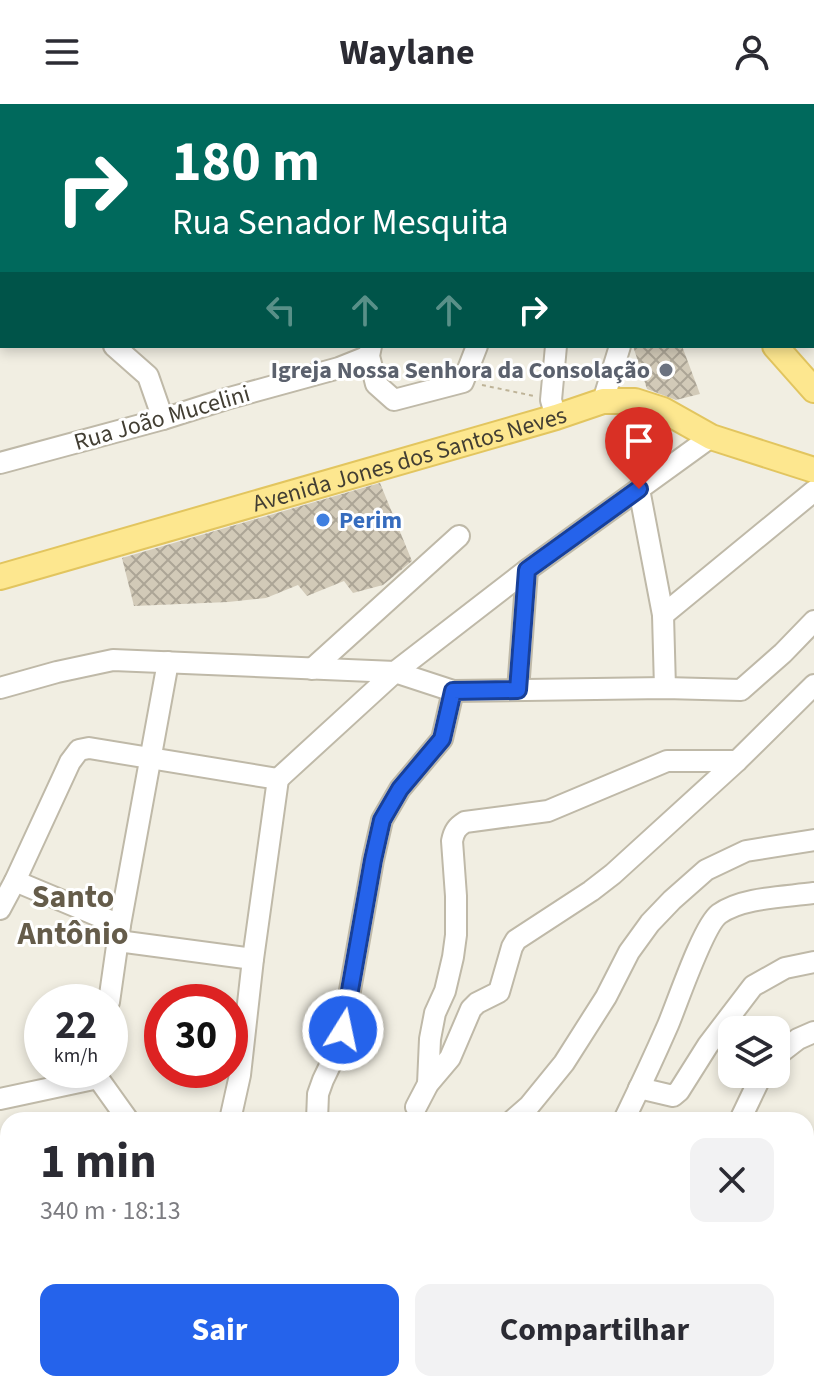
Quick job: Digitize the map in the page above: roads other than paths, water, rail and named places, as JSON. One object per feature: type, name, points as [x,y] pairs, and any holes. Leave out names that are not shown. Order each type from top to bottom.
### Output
[{"type":"main road","points":[[777,348],[814,390]]},
{"type":"main road","name":"Avenida Jones dos Santos Neves","points":[[0,577],[553,408],[603,401],[624,400],[663,410],[711,437],[814,470]]},
{"type":"street","points":[[116,348],[148,376],[163,419]]},
{"type":"street","points":[[370,351],[376,384],[394,400],[463,382],[476,348]]},
{"type":"street","points":[[553,408],[556,348]]},
{"type":"street","points":[[603,401],[619,348]]},
{"type":"street","name":"Rua João Mucelini","points":[[0,463],[339,368],[370,351]]},
{"type":"street","points":[[232,1112],[240,1075],[278,779],[395,672],[527,570],[711,437]]},
{"type":"street","points":[[639,489],[663,615],[665,688]]},
{"type":"street","points":[[663,615],[814,491]]},
{"type":"street","points":[[312,669],[459,536]]},
{"type":"street","points":[[518,690],[527,570]]},
{"type":"street","points":[[0,688],[113,660],[395,672],[453,691],[741,690],[813,623]]},
{"type":"street","points":[[112,984],[168,662]]},
{"type":"street","points":[[416,1107],[428,1084],[450,1058],[471,1009],[499,992],[516,940],[613,874],[737,761],[814,685]]},
{"type":"street","points":[[317,1112],[318,1094],[343,1030],[382,820],[400,789],[442,739],[453,691]]},
{"type":"street","points":[[0,909],[70,762],[79,750],[89,748],[150,756],[278,779]]},
{"type":"street","points":[[428,1084],[430,1039],[435,1013],[445,991],[453,957],[456,896],[452,841],[457,827],[465,822],[548,811],[667,761],[737,761]]},
{"type":"street","points":[[522,1112],[564,1063],[606,997],[629,952],[672,900],[706,870],[746,851],[814,840]]},
{"type":"street","points":[[15,881],[119,933],[253,959]]},
{"type":"street","points":[[628,1112],[670,1020],[681,988],[717,915],[759,900],[814,893]]},
{"type":"street","points":[[639,1088],[673,1096],[753,986],[785,968],[814,962]]},
{"type":"street","points":[[0,1099],[44,1088]]},
{"type":"street","points":[[108,1088],[123,1112]]},
{"type":"street","points":[[744,1112],[755,1088]]},
{"type":"place","name":"Igreja Nossa Senhora da Consolação","points":[[666,370]]},
{"type":"place","name":"Perim","points":[[323,520]]},
{"type":"district","name":"Santo Antônio","points":[[73,916]]}]
